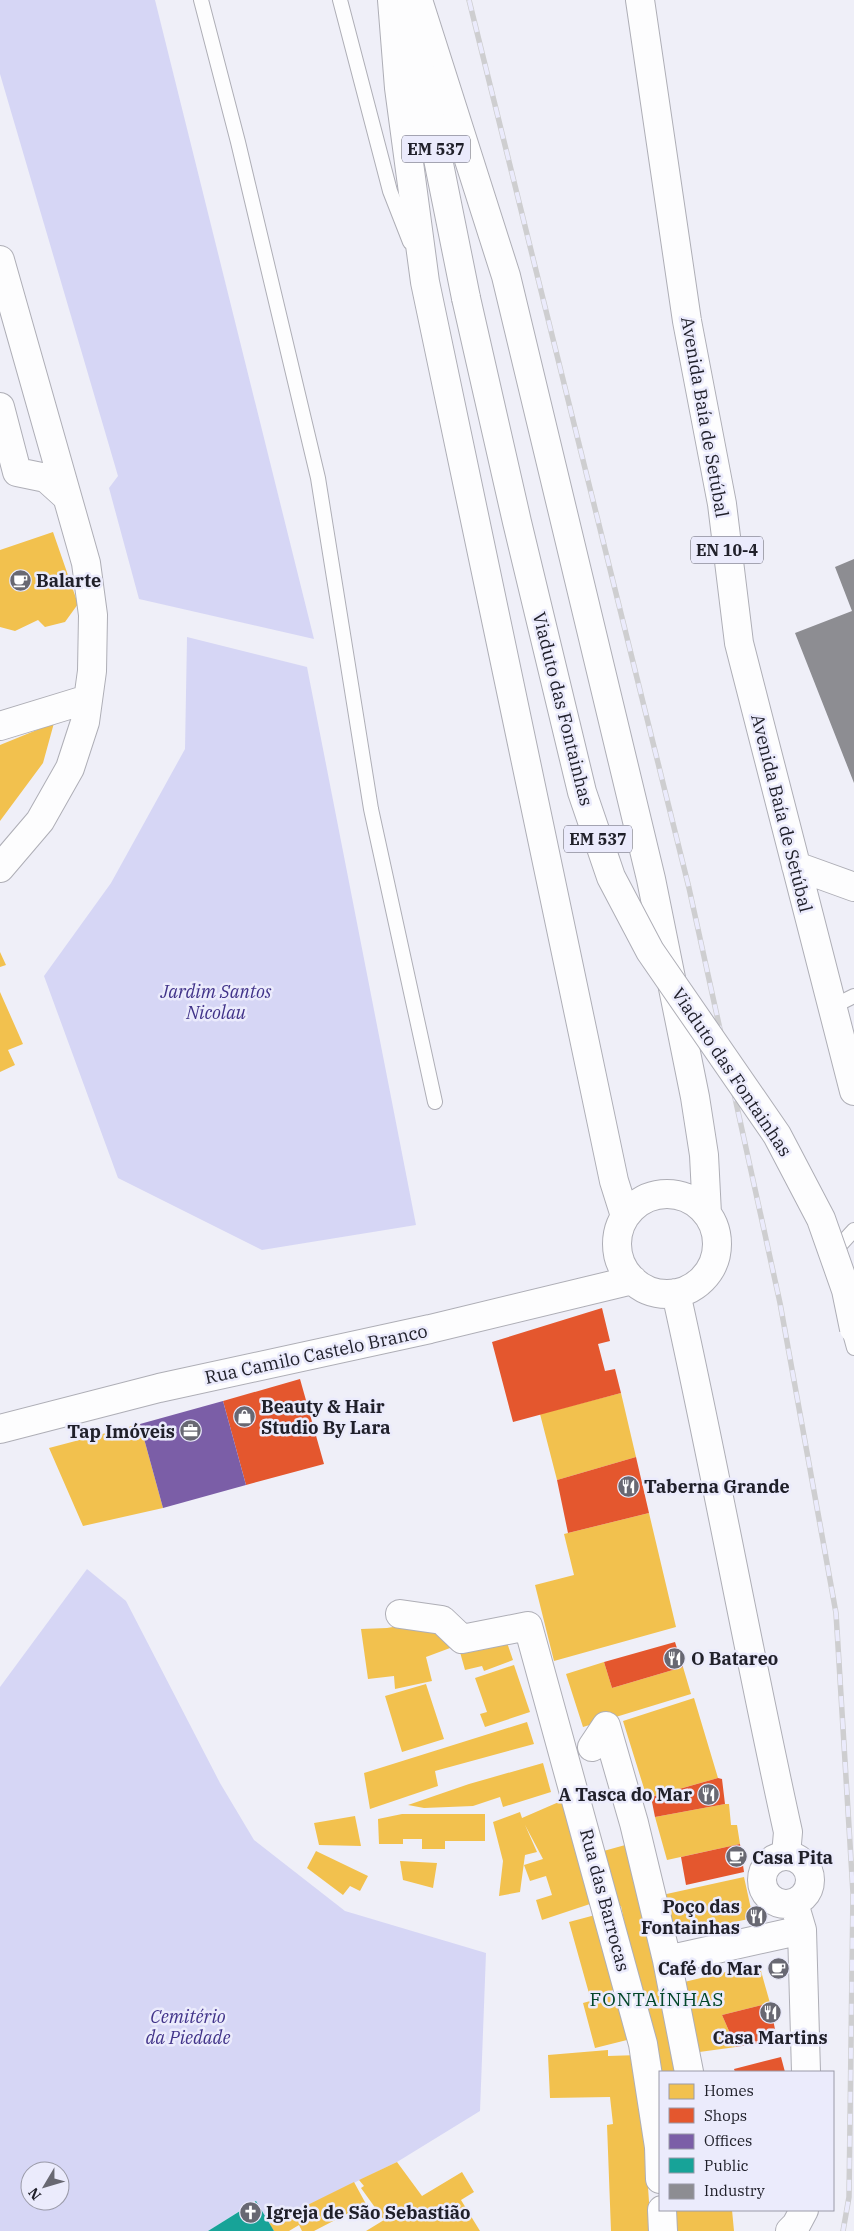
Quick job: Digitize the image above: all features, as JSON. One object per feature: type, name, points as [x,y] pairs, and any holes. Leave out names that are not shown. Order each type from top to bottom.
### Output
[{"type":"street","points":[[392,0],[399,88],[425,282],[614,1181],[625,1216]]},
{"type":"street","name":"Viaduto das Fontainhas","points":[[406,0],[466,298],[516,522],[582,792],[611,877],[650,951],[777,1135],[821,1219],[846,1290],[854,1329]]},
{"type":"street","points":[[418,0],[506,276],[644,850],[695,1097],[704,1155],[707,1214]]},
{"type":"street","name":"Avenida Baía de Setúbal","points":[[640,0],[687,321],[722,504],[738,643],[796,866],[843,1002],[854,1091]]},
{"type":"street","points":[[0,260],[86,563],[93,615],[92,671],[88,699],[84,722],[70,768],[40,820],[0,868]]},
{"type":"street","points":[[0,408],[8,475],[46,478],[67,497]]},
{"type":"street","points":[[0,726],[88,699]]},
{"type":"street","points":[[796,866],[854,886]]},
{"type":"street","points":[[665,1193],[680,1196],[695,1202],[707,1214],[714,1229],[717,1246],[714,1262],[705,1276],[692,1287],[676,1293],[660,1293],[645,1289],[632,1280],[622,1266],[617,1250],[618,1232],[625,1216],[642,1201],[665,1193]]},
{"type":"street","name":"Rua Camilo Castelo Branco","points":[[0,1429],[159,1388],[430,1330],[632,1280]]},
{"type":"street","points":[[676,1293],[713,1461],[753,1673],[788,1832],[786,1855]]},
{"type":"street","name":"Rua das Barrocas","points":[[400,1614],[442,1620],[462,1639],[528,1626],[644,2044],[659,2163]]},
{"type":"street","points":[[592,1747],[606,1726],[634,1824],[667,1960],[689,2071]]},
{"type":"street","points":[[786,1855],[800,1860],[809,1872],[811,1880],[806,1894],[794,1903],[785,1904],[770,1898],[761,1884],[764,1867],[770,1861],[786,1855]]},
{"type":"street","points":[[794,1903],[802,1930],[806,2071]]},
{"type":"street","points":[[667,1960],[802,1930]]},
{"type":"street","points":[[662,2211],[663,2231]]},
{"type":"lane","points":[[201,0],[238,142],[318,478],[372,809],[435,1102]]},
{"type":"lane","points":[[340,0],[390,190],[425,282]]},
{"type":"lane","points":[[854,1230],[828,1258],[854,1348]]},
{"type":"green space","points":[[0,0],[155,0],[314,639],[139,599],[109,488],[118,476],[0,74]]},
{"type":"green space","name":"Jardim Santos Nicolau","points":[[187,637],[307,667],[416,1225],[262,1250],[118,1178],[44,976],[111,883],[185,749]]},
{"type":"green space","name":"Cemitério da Piedade","points":[[87,1569],[126,1601],[220,1783],[254,1840],[345,1911],[486,1953],[480,2111],[397,2162],[269,2224],[255,2201],[208,2231],[0,2231],[0,1687]]},
{"type":"building: Homes","points":[[53,532],[78,604],[65,622],[45,627],[38,620],[15,631],[0,627],[0,550]]},
{"type":"building: Homes","points":[[54,723],[43,763],[0,821],[0,745]]},
{"type":"building: Homes","points":[[0,952],[6,965],[0,967]]},
{"type":"building: Homes","points":[[0,992],[23,1044],[8,1050],[15,1065],[0,1072]]},
{"type":"building: Homes","points":[[621,1393],[636,1457],[557,1480],[540,1414]]},
{"type":"building: Homes","points":[[140,1424],[163,1508],[83,1526],[49,1448]]},
{"type":"building: Homes","points":[[649,1513],[676,1627],[554,1661],[535,1585],[574,1575],[564,1534]]},
{"type":"building: Homes","points":[[417,1623],[440,1625],[458,1645],[426,1657],[432,1681],[395,1689],[394,1676],[368,1679],[361,1629],[387,1628]]},
{"type":"building: Homes","points":[[504,1634],[513,1660],[484,1671],[482,1666],[465,1670],[458,1645]]},
{"type":"building: Homes","points":[[604,1662],[612,1688],[683,1667],[691,1694],[583,1727],[566,1674]]},
{"type":"building: Homes","points":[[514,1665],[530,1712],[485,1727],[480,1714],[487,1712],[475,1678]]},
{"type":"building: Homes","points":[[426,1684],[444,1739],[402,1752],[385,1696]]},
{"type":"building: Homes","points":[[694,1698],[718,1778],[647,1798],[623,1721]]},
{"type":"building: Homes","points":[[527,1722],[534,1744],[435,1771],[438,1786],[370,1809],[364,1773]]},
{"type":"building: Homes","points":[[543,1763],[551,1792],[503,1807],[500,1797],[473,1806],[424,1808],[408,1805],[469,1784]]},
{"type":"building: Homes","points":[[568,1798],[599,1901],[542,1920],[536,1900],[552,1895],[546,1876],[530,1881],[524,1865],[543,1859],[525,1825],[537,1852],[525,1855],[520,1892],[499,1896],[503,1861],[493,1822],[520,1812],[522,1818]]},
{"type":"building: Homes","points":[[729,1804],[731,1825],[737,1825],[740,1844],[667,1860],[655,1817]]},
{"type":"building: Homes","points":[[402,1814],[485,1814],[485,1841],[445,1841],[445,1849],[422,1849],[422,1839],[403,1839],[403,1844],[379,1844],[378,1819]]},
{"type":"building: Homes","points":[[355,1816],[361,1846],[319,1845],[314,1823]]},
{"type":"building: Homes","points":[[636,1842],[684,2071],[659,2071],[654,2066],[621,1906],[614,1907],[600,1852]]},
{"type":"building: Homes","points":[[316,1851],[368,1876],[360,1891],[350,1886],[343,1895],[307,1868]]},
{"type":"building: Homes","points":[[400,1861],[437,1863],[433,1888],[403,1880]]},
{"type":"building: Homes","points":[[744,1877],[753,1918],[671,1936],[662,1895]]},
{"type":"building: Homes","points":[[599,1914],[620,1988],[590,1997],[569,1922]]},
{"type":"building: Homes","points":[[759,1964],[770,2003],[722,2015],[736,2047],[692,2053],[676,1984]]},
{"type":"building: Homes","points":[[623,1992],[635,2038],[595,2048],[583,2003]]},
{"type":"building: Homes","points":[[608,2050],[608,2056],[639,2055],[651,2231],[611,2231],[607,2125],[613,2124],[610,2097],[550,2098],[548,2055]]},
{"type":"building: Homes","points":[[397,2162],[422,2196],[462,2172],[474,2192],[461,2200],[480,2231],[366,2231],[384,2220],[361,2188],[364,2186],[359,2180]]},
{"type":"building: Homes","points":[[354,2182],[366,2204],[314,2231],[302,2231],[299,2225],[289,2231],[274,2231],[269,2224]]},
{"type":"building: Homes","points":[[669,2211],[732,2211],[734,2231],[671,2231]]},
{"type":"building: Shops","points":[[602,1308],[610,1341],[598,1344],[605,1371],[615,1369],[621,1393],[513,1422],[492,1342]]},
{"type":"building: Shops","points":[[300,1379],[324,1464],[246,1485],[223,1401]]},
{"type":"building: Shops","points":[[636,1457],[649,1513],[568,1533],[557,1480]]},
{"type":"building: Shops","points":[[675,1642],[683,1667],[612,1688],[604,1662]]},
{"type":"building: Shops","points":[[718,1778],[722,1779],[725,1804],[655,1817],[651,1797]]},
{"type":"building: Shops","points":[[740,1844],[744,1872],[686,1885],[681,1857]]},
{"type":"building: Shops","points":[[770,2003],[777,2040],[736,2047],[722,2015]]},
{"type":"building: Shops","points":[[781,2057],[785,2071],[735,2071],[734,2069]]},
{"type":"building: Offices","points":[[223,1401],[246,1485],[163,1508],[140,1424]]},
{"type":"building: Public","name":"Igreja de São Sebastião","points":[[256,2201],[274,2231],[208,2231]]},
{"type":"building: Industry","points":[[854,559],[854,783],[795,633],[852,611],[835,567]]},
{"type":"railway","points":[[469,0],[689,888],[780,1303],[836,1613],[853,1893],[849,2197],[843,2231]]},
{"type":"place","name":"Balarte","points":[[20,580]]},
{"type":"place","name":"Beauty & Hair Studio By Lara","points":[[245,1416]]},
{"type":"place","name":"Tap Imóveis","points":[[191,1431]]},
{"type":"place","name":"Taberna Grande","points":[[628,1486]]},
{"type":"place","name":"O Batareo","points":[[675,1658]]},
{"type":"place","name":"A Tasca do Mar","points":[[708,1794]]},
{"type":"place","name":"Casa Pita","points":[[736,1857]]},
{"type":"place","name":"Poço das Fontainhas","points":[[756,1916]]},
{"type":"place","name":"Café do Mar","points":[[778,1968]]},
{"type":"place","name":"Casa Martins","points":[[770,2012]]},
{"type":"place","name":"Igreja de São Sebastião","points":[[250,2212]]},
{"type":"district","name":"FONTAÍNHAS","points":[[657,1999]]}]
